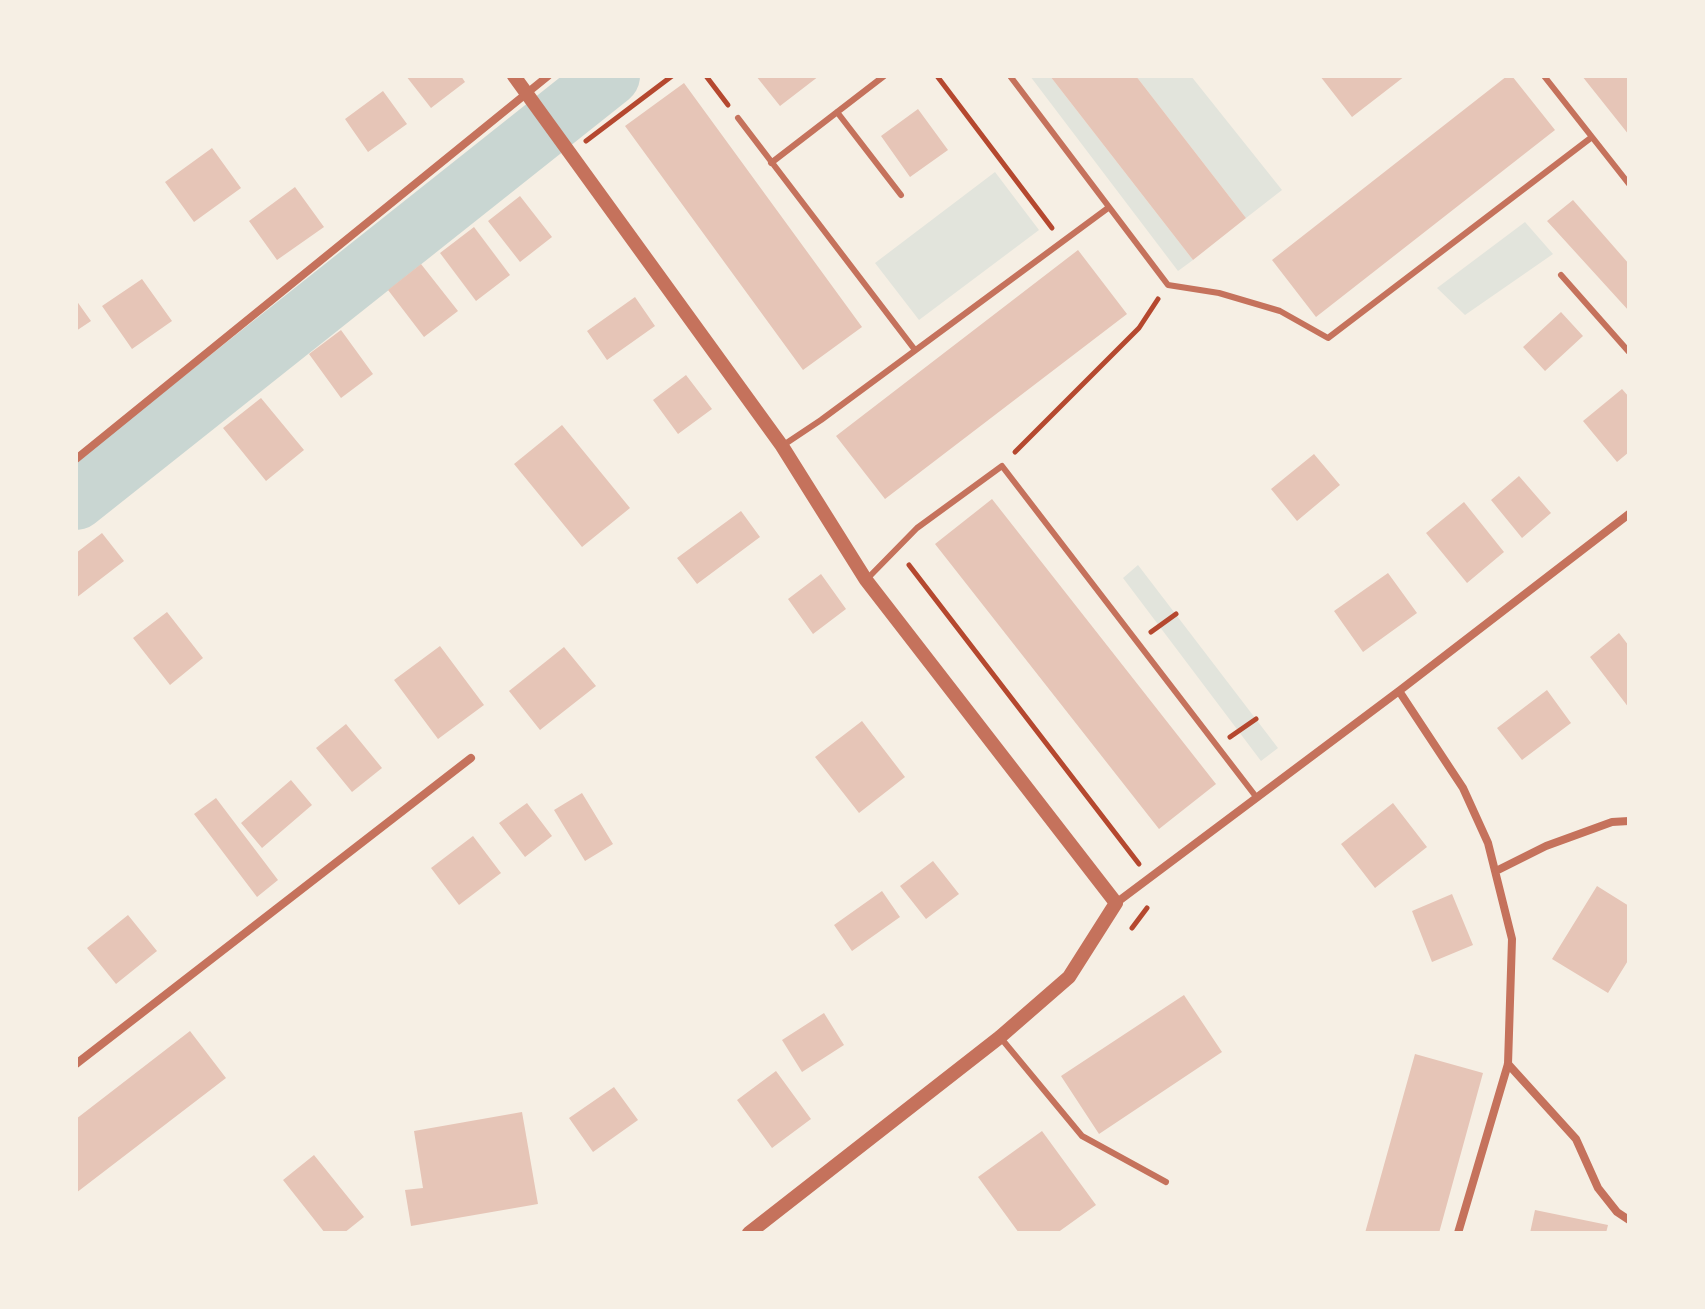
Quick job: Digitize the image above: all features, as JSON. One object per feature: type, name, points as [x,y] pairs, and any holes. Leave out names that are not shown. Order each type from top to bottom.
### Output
[{"type":"street","points":[[514,76],[782,446],[866,580],[1116,903]]},
{"type":"street","points":[[76,459],[548,76]]},
{"type":"street","points":[[749,1233],[1000,1037],[1069,977],[1116,903],[1629,514]]},
{"type":"street","points":[[1399,691],[1463,788],[1488,843],[1512,939],[1508,1064],[1458,1233]]},
{"type":"street","points":[[76,1064],[471,758]]},
{"type":"street","points":[[1496,871],[1546,846],[1612,822],[1629,821]]},
{"type":"street","points":[[1508,1064],[1576,1139],[1598,1188],[1617,1212],[1629,1220]]},
{"type":"lane","points":[[771,163],[884,76]]},
{"type":"lane","points":[[1010,76],[1168,285],[1219,293],[1280,311],[1328,338],[1592,137]]},
{"type":"lane","points":[[1544,76],[1629,184]]},
{"type":"lane","points":[[837,112],[901,195]]},
{"type":"lane","points":[[738,118],[915,350]]},
{"type":"lane","points":[[782,446],[1108,208]]},
{"type":"lane","points":[[1561,275],[1629,352]]},
{"type":"lane","points":[[866,580],[917,528],[1002,466],[1257,798]]},
{"type":"lane","points":[[1000,1037],[1082,1136],[1166,1182]]},
{"type":"path","points":[[571,152],[672,76]]},
{"type":"path","points":[[706,76],[738,118]]},
{"type":"path","points":[[937,76],[1062,242]]},
{"type":"path","points":[[1002,466],[1139,328],[1168,285]]},
{"type":"path","points":[[897,550],[1150,878]]},
{"type":"path","points":[[1138,641],[1176,614]]},
{"type":"path","points":[[1219,745],[1256,719]]},
{"type":"shaded area","points":[[1030,76],[1050,76],[1193,260],[1178,271]]},
{"type":"shaded area","points":[[1136,76],[1191,76],[1282,190],[1246,218]]},
{"type":"shaded area","points":[[995,172],[1039,230],[919,320],[875,263]]},
{"type":"shaded area","points":[[1525,222],[1553,254],[1465,315],[1437,288]]},
{"type":"shaded area","points":[[1138,565],[1278,748],[1261,761],[1123,578]]},
{"type":"building","points":[[406,76],[461,76],[465,82],[431,108]]},
{"type":"building","points":[[756,76],[819,76],[780,106]]},
{"type":"building","points":[[1050,76],[1136,76],[1246,218],[1193,260]]},
{"type":"building","points":[[1320,76],[1405,76],[1352,117]]},
{"type":"building","points":[[1507,76],[1512,76],[1555,130],[1316,317],[1272,260]]},
{"type":"building","points":[[1582,76],[1629,76],[1629,135]]},
{"type":"building","points":[[684,83],[862,327],[803,370],[625,126]]},
{"type":"building","points":[[383,91],[407,124],[368,152],[345,119]]},
{"type":"building","points":[[918,109],[948,150],[910,177],[881,136]]},
{"type":"building","points":[[212,148],[241,188],[194,222],[165,182]]},
{"type":"building","points":[[295,187],[324,227],[277,260],[249,221]]},
{"type":"building","points":[[520,196],[552,237],[520,262],[488,221]]},
{"type":"building","points":[[1573,200],[1629,264],[1629,311],[1547,221]]},
{"type":"building","points":[[474,227],[510,275],[476,301],[440,253]]},
{"type":"building","points":[[1078,250],[1127,314],[885,499],[836,436]]},
{"type":"building","points":[[421,264],[458,311],[424,337],[388,290]]},
{"type":"building","points":[[142,279],[172,321],[132,349],[102,306]]},
{"type":"building","points":[[635,297],[655,326],[607,360],[587,331]]},
{"type":"building","points":[[76,300],[91,321],[76,331]]},
{"type":"building","points":[[1561,312],[1583,336],[1545,371],[1523,347]]},
{"type":"building","points":[[341,330],[373,374],[341,398],[309,354]]},
{"type":"building","points":[[686,375],[712,409],[678,434],[653,400]]},
{"type":"building","points":[[1622,389],[1629,397],[1629,452],[1617,462],[1583,421]]},
{"type":"building","points":[[261,398],[304,450],[266,481],[223,428]]},
{"type":"building","points":[[562,425],[630,508],[582,547],[514,464]]},
{"type":"building","points":[[1314,454],[1340,485],[1297,521],[1271,489]]},
{"type":"building","points":[[1519,476],[1551,513],[1522,538],[1491,500]]},
{"type":"building","points":[[992,499],[1216,784],[1159,829],[935,544]]},
{"type":"building","points":[[1464,502],[1504,552],[1467,583],[1426,533]]},
{"type":"building","points":[[741,511],[760,537],[697,584],[677,558]]},
{"type":"building","points":[[102,533],[124,561],[76,598],[76,553]]},
{"type":"building","points":[[1388,573],[1417,613],[1363,652],[1334,611]]},
{"type":"building","points":[[821,574],[846,609],[813,634],[788,599]]},
{"type":"building","points":[[167,612],[203,658],[170,685],[133,638]]},
{"type":"building","points":[[1619,633],[1629,646],[1629,708],[1590,657]]},
{"type":"building","points":[[440,646],[484,705],[438,739],[394,680]]},
{"type":"building","points":[[564,647],[596,686],[540,730],[509,691]]},
{"type":"building","points":[[1547,690],[1571,723],[1522,760],[1497,728]]},
{"type":"building","points":[[862,721],[905,777],[859,813],[815,757]]},
{"type":"building","points":[[346,724],[382,768],[352,792],[316,748]]},
{"type":"building","points":[[291,780],[312,805],[262,848],[241,823]]},
{"type":"building","points":[[582,793],[613,844],[585,861],[554,810]]},
{"type":"building","points":[[216,798],[278,880],[257,897],[194,814]]},
{"type":"building","points":[[527,803],[552,836],[525,857],[499,823]]},
{"type":"building","points":[[1393,803],[1427,847],[1375,888],[1341,844]]},
{"type":"building","points":[[473,836],[501,873],[459,905],[431,868]]},
{"type":"building","points":[[933,861],[959,894],[926,919],[900,886]]},
{"type":"building","points":[[1597,886],[1629,906],[1629,959],[1608,993],[1552,959]]},
{"type":"building","points":[[882,891],[900,917],[852,951],[834,925]]},
{"type":"building","points":[[1452,894],[1473,945],[1432,962],[1412,911]]},
{"type":"building","points":[[128,915],[157,951],[116,984],[87,948]]},
{"type":"building","points":[[1184,995],[1222,1052],[1099,1134],[1061,1076]]},
{"type":"building","points":[[824,1013],[844,1045],[802,1072],[782,1040]]},
{"type":"building","points":[[190,1031],[226,1078],[76,1193],[76,1119]]},
{"type":"building","points":[[1415,1054],[1483,1073],[1439,1233],[1365,1233]]},
{"type":"building","points":[[776,1071],[811,1119],[772,1148],[737,1100]]},
{"type":"building","points":[[614,1087],[638,1120],[593,1152],[569,1118]]},
{"type":"building","points":[[522,1112],[538,1204],[411,1226],[405,1190],[423,1188],[414,1131]]},
{"type":"building","points":[[1042,1131],[1096,1205],[1057,1233],[1019,1233],[978,1177]]},
{"type":"building","points":[[314,1155],[364,1217],[344,1233],[325,1233],[283,1180]]},
{"type":"building","points":[[1535,1210],[1608,1225],[1606,1233],[1530,1233]]},
{"type":"waterway","points":[[76,500],[610,76]]}]
